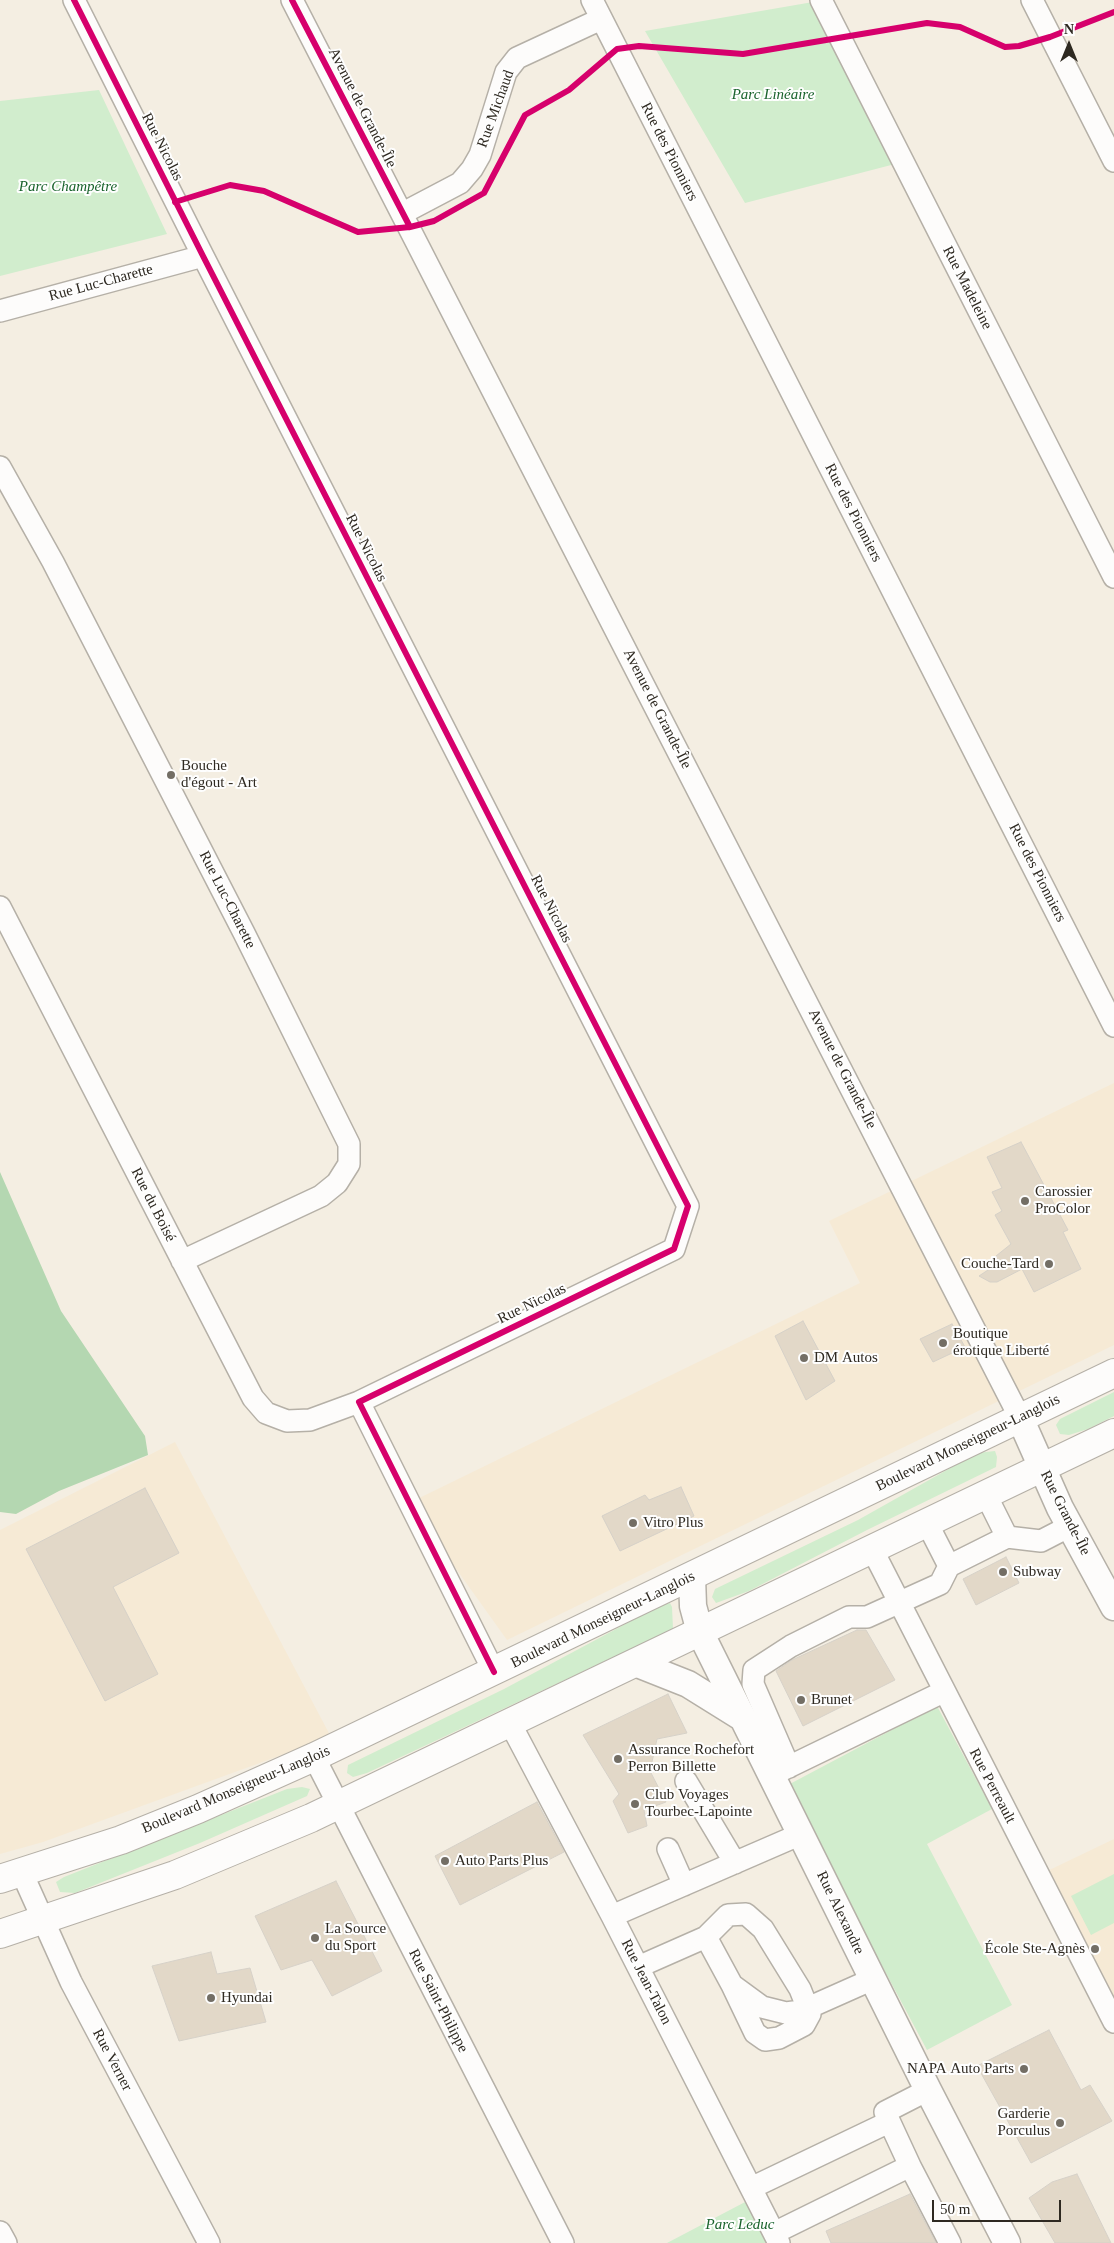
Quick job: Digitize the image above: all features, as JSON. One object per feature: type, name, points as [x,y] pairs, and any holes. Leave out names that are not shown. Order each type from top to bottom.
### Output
[{"type":"highway","name":"Boulevard Monseigneur-Langlois","points":[[11,1876],[151,1828],[314,1757],[1114,1373]]},
{"type":"highway","points":[[0,1934],[202,1865],[338,1805],[1114,1433]]},
{"type":"main road","name":"Rue Grande-Île","points":[[1020,1418],[1070,1526],[1114,1607]]},
{"type":"main road","name":"Rue Alexandre","points":[[692,1577],[693,1606],[700,1632],[741,1718],[780,1771],[801,1834],[928,2090],[1007,2243]]},
{"type":"main road","points":[[635,1664],[688,1684],[741,1718]]},
{"type":"street","name":"Rue Nicolas","points":[[74,0],[688,1206],[674,1249],[359,1402]]},
{"type":"street","name":"Avenue de Grande-Île","points":[[292,0],[1020,1418]]},
{"type":"street","name":"Rue des Pionniers","points":[[592,0],[1107,992],[1114,1026]]},
{"type":"street","name":"Rue Madeleine","points":[[821,0],[1114,577]]},
{"type":"street","points":[[1032,0],[1114,161]]},
{"type":"street","name":"Rue Michaud","points":[[402,213],[460,183],[472,169],[480,154],[506,72],[517,58],[602,19]]},
{"type":"street","name":"Rue Luc-Charette","points":[[0,311],[203,256]]},
{"type":"street","name":"Rue Luc-Charette","points":[[0,467],[52,562],[221,888],[349,1144],[349,1164],[337,1183],[321,1196],[182,1261]]},
{"type":"street","name":"Rue du Boisé","points":[[0,907],[253,1398],[266,1413],[287,1421],[310,1420],[359,1402]]},
{"type":"street","points":[[359,1402],[494,1672]]},
{"type":"street","points":[[986,1495],[1007,1537]]},
{"type":"street","points":[[927,1523],[949,1566]]},
{"type":"street","points":[[943,1692],[780,1771],[753,1684],[754,1670],[791,1646],[849,1617],[867,1618],[884,1608],[900,1604],[940,1584],[949,1566],[1007,1537],[1041,1541],[1070,1526]]},
{"type":"street","name":"Rue Perreault","points":[[872,1549],[943,1692],[1114,2022]]},
{"type":"street","name":"Rue Jean-Talon","points":[[510,1724],[612,1916],[777,2238]]},
{"type":"street","name":"Rue Saint-Philippe","points":[[314,1757],[563,2243]]},
{"type":"street","points":[[686,1782],[735,1863]]},
{"type":"street","points":[[612,1916],[801,1834]]},
{"type":"street","points":[[668,1849],[684,1885]]},
{"type":"street","name":"Rue Verner","points":[[11,1876],[42,1921],[71,1982],[209,2243]]},
{"type":"street","points":[[638,1967],[706,1937],[728,1915],[746,1914],[763,1929],[809,2008],[810,2014],[804,2025],[779,2038],[765,2040],[755,2033],[732,1984],[706,1937]]},
{"type":"street","points":[[732,1984],[762,2007],[786,2013],[809,2008],[873,1979]]},
{"type":"street","points":[[928,2090],[885,2112],[910,2166],[950,2243]]},
{"type":"street","points":[[751,2188],[889,2122]]},
{"type":"street","points":[[777,2238],[910,2166]]},
{"type":"street","points":[[0,2232],[6,2243]]},
{"type":"shaded area","points":[[1114,1083],[1114,1345],[507,1640],[409,1503],[860,1283],[829,1221]]},
{"type":"shaded area","points":[[175,1442],[331,1737],[43,1842],[0,1854],[0,1530]]},
{"type":"shaded area","name":"École Ste-Agnès","points":[[1114,1839],[1114,2022],[1039,1875]]},
{"type":"green space","name":"Parc Linéaire","points":[[813,2],[895,164],[745,203],[645,31]]},
{"type":"green space","name":"Parc Champêtre","points":[[99,90],[167,234],[0,276],[0,101]]},
{"type":"green space","points":[[0,1172],[61,1311],[145,1436],[148,1455],[59,1491],[16,1514],[0,1512]]},
{"type":"green space","points":[[1114,1392],[1114,1416],[1088,1429],[1069,1435],[1060,1434],[1056,1425],[1060,1419]]},
{"type":"green space","points":[[995,1451],[997,1457],[996,1467],[867,1530],[749,1591],[716,1603],[712,1597],[715,1589],[858,1520],[977,1453]]},
{"type":"green space","points":[[670,1603],[672,1607],[673,1629],[367,1773],[353,1777],[347,1773],[348,1765],[504,1689],[659,1606]]},
{"type":"green space","points":[[937,1706],[992,1809],[927,1844],[1012,2005],[927,2050],[786,1786]]},
{"type":"green space","points":[[302,1787],[310,1789],[307,1796],[200,1843],[75,1893],[60,1892],[56,1882],[64,1877],[287,1789]]},
{"type":"green space","points":[[1114,1874],[1114,1923],[1091,1935],[1071,1896]]},
{"type":"green space","name":"Parc Leduc","points":[[747,2201],[769,2243],[667,2243]]},
{"type":"building","name":"Carossier ProColor","points":[[1021,1142],[1068,1230],[1063,1232],[1081,1269],[1034,1292],[1022,1269],[997,1282],[990,1282],[979,1276],[994,1266],[996,1256],[1011,1244],[995,1215],[1002,1211],[992,1192],[1002,1188],[987,1157]]},
{"type":"building","name":"DM Autos","points":[[803,1321],[835,1381],[806,1400],[775,1336]]},
{"type":"building","name":"Boutique érotique Liberté","points":[[952,1324],[965,1347],[933,1362],[920,1339]]},
{"type":"building","name":"Vitro Plus","points":[[681,1487],[694,1516],[620,1551],[602,1516],[645,1495],[649,1500]]},
{"type":"building","points":[[145,1488],[179,1553],[113,1587],[158,1674],[105,1701],[26,1549]]},
{"type":"building","points":[[1006,1557],[1019,1583],[976,1605],[963,1579]]},
{"type":"building","points":[[857,1630],[866,1630],[895,1680],[803,1726],[776,1671],[792,1660]]},
{"type":"building","points":[[668,1694],[687,1733],[657,1739],[650,1771],[666,1802],[644,1810],[647,1826],[628,1833],[613,1801],[619,1794],[583,1735]]},
{"type":"building","points":[[537,1802],[564,1852],[460,1905],[435,1856]]},
{"type":"building","name":"La Source du Sport","points":[[336,1881],[382,1971],[332,1996],[312,1960],[281,1970],[255,1916]]},
{"type":"building","name":"Hyundai","points":[[211,1952],[217,1974],[250,1968],[266,2022],[179,2041],[152,1966]]},
{"type":"building","points":[[1049,2030],[1081,2090],[1090,2085],[1112,2121],[1031,2163],[977,2066]]},
{"type":"building","points":[[1077,2174],[1111,2243],[1055,2243],[1029,2198],[1052,2182]]},
{"type":"building","points":[[910,2194],[936,2243],[831,2243],[826,2231]]},
{"type":"cycle path","points":[[74,0],[688,1206],[674,1249],[359,1402],[494,1672]]},
{"type":"cycle path","points":[[292,0],[410,227]]},
{"type":"cycle path","points":[[175,202],[230,185],[264,191],[358,232],[410,227],[434,221],[484,193],[525,115],[569,90],[617,49],[639,46],[743,54],[927,23],[960,27],[1005,47],[1019,46],[1050,37],[1114,12]]},
{"type":"place","name":"Bouche d'égout - Art","points":[[171,775]]},
{"type":"place","name":"Carossier ProColor","points":[[1025,1201]]},
{"type":"place","name":"Couche-Tard","points":[[1049,1264]]},
{"type":"place","name":"Boutique érotique Liberté","points":[[943,1343]]},
{"type":"place","name":"DM Autos","points":[[804,1358]]},
{"type":"place","name":"Vitro Plus","points":[[633,1523]]},
{"type":"place","name":"Subway","points":[[1003,1572]]},
{"type":"place","name":"Brunet","points":[[801,1700]]},
{"type":"place","name":"Assurance Rochefort Perron Billette","points":[[618,1759]]},
{"type":"place","name":"Club Voyages Tourbec-Lapointe","points":[[635,1804]]},
{"type":"place","name":"Auto Parts Plus","points":[[445,1861]]},
{"type":"place","name":"La Source du Sport","points":[[315,1938]]},
{"type":"place","name":"École Ste-Agnès","points":[[1095,1949]]},
{"type":"place","name":"Hyundai","points":[[211,1998]]},
{"type":"place","name":"NAPA Auto Parts","points":[[1024,2069]]},
{"type":"place","name":"Garderie Porculus","points":[[1060,2123]]}]
